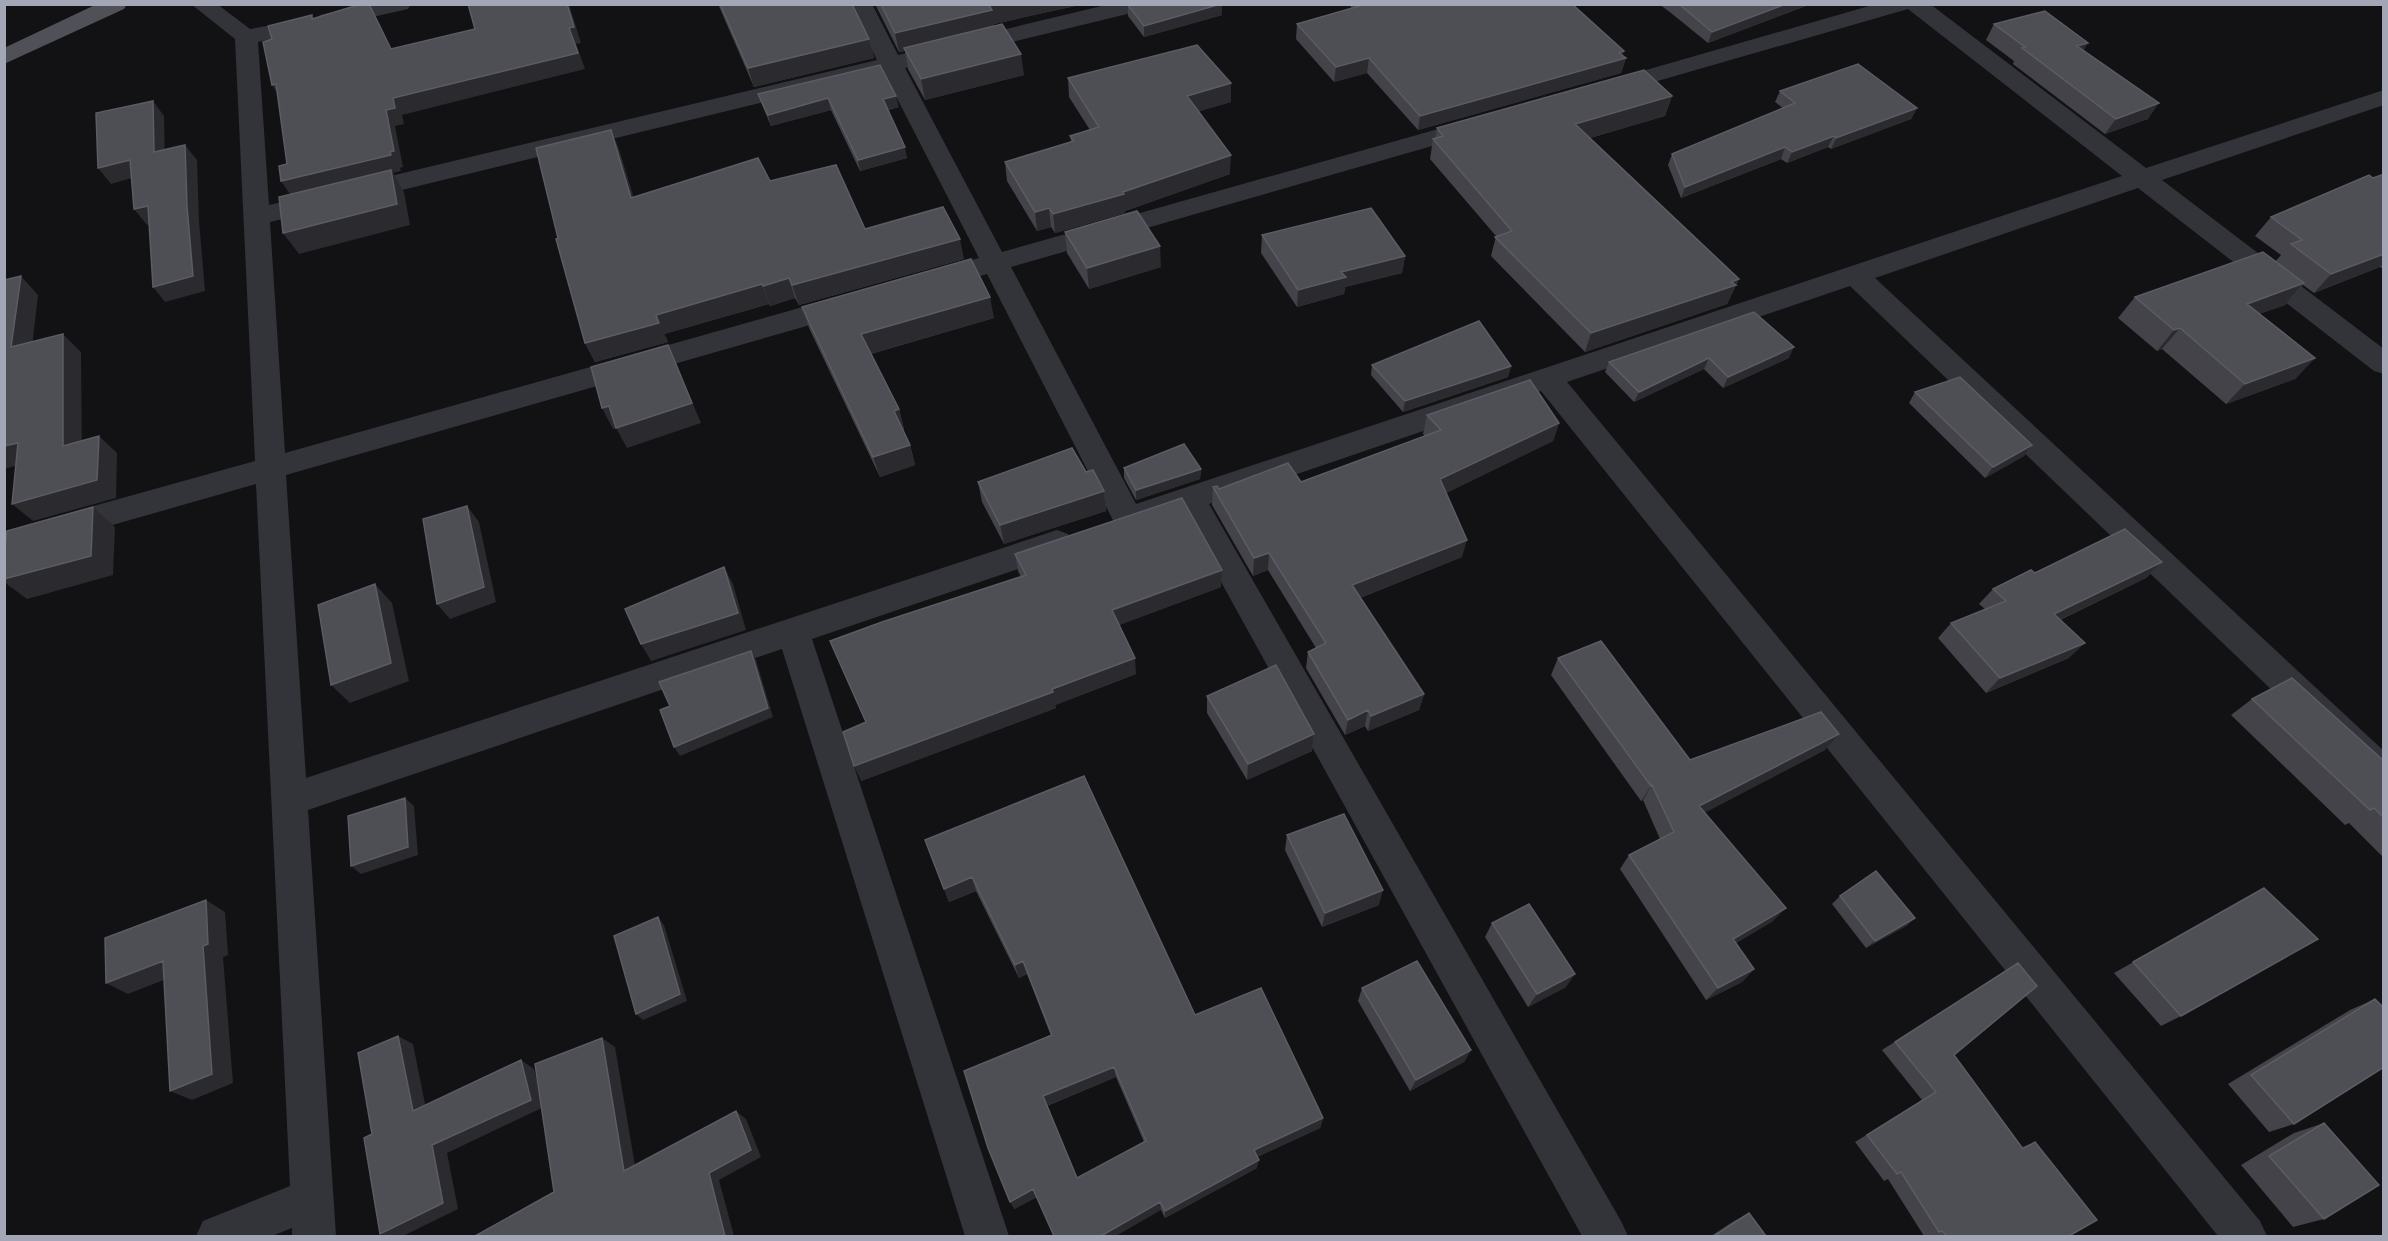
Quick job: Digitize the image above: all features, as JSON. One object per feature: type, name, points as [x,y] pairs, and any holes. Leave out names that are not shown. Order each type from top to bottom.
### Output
[{"type":"main road","points":[[4,57],[116,4]]},
{"type":"street","points":[[202,4],[246,37],[400,4]]},
{"type":"street","points":[[860,4],[995,262],[1106,526]]},
{"type":"street","points":[[256,217],[1140,4]]},
{"type":"street","points":[[1580,96],[1902,4]]},
{"type":"street","points":[[1915,4],[2384,364]]},
{"type":"street","points":[[218,1236],[313,1218],[246,37]]},
{"type":"street","points":[[290,800],[2384,97]]},
{"type":"street","points":[[914,285],[1500,119]]},
{"type":"street","points":[[1855,275],[2384,774]]},
{"type":"street","points":[[4,544],[868,298]]},
{"type":"street","points":[[1547,378],[2245,1236]]},
{"type":"street","points":[[1190,498],[1606,1236]]},
{"type":"street","points":[[793,631],[987,1236]]},
{"type":"building","points":[[361,4],[369,4],[391,49],[475,29],[468,4],[567,4],[574,27],[569,28],[578,53],[393,98],[395,108],[386,110],[394,151],[390,152],[391,155],[281,181],[279,166],[287,164],[276,84],[272,85],[263,42],[272,39],[268,26],[312,15],[312,19]]},
{"type":"building","points":[[720,4],[852,4],[869,39],[748,68]]},
{"type":"building","points":[[881,4],[991,4],[989,5],[992,10],[895,33]]},
{"type":"building","points":[[1221,4],[1144,26],[1128,5]]},
{"type":"building","points":[[1362,4],[1572,4],[1624,51],[1619,53],[1626,58],[1420,116],[1369,58],[1336,67],[1297,24]]},
{"type":"building","points":[[1679,4],[1786,4],[1712,32]]},
{"type":"building","points":[[2045,11],[2088,43],[2077,46],[2159,103],[2116,119],[1994,24]]},
{"type":"building","points":[[1002,24],[1021,54],[921,79],[904,48]]},
{"type":"building","points":[[1197,45],[1231,83],[1187,96],[1231,155],[1123,192],[1124,194],[1053,214],[1049,208],[1035,212],[1005,162],[1074,141],[1070,136],[1099,127],[1068,78]]},
{"type":"building","points":[[1858,64],[1917,108],[1792,152],[1785,147],[1685,187],[1672,154],[1795,103],[1780,91]]},
{"type":"building","points":[[880,65],[896,96],[883,99],[905,147],[858,160],[828,98],[768,115],[758,94]]},
{"type":"building","points":[[1644,70],[1672,96],[1575,124],[1739,279],[1731,282],[1736,285],[1591,333],[1495,237],[1512,231],[1433,139],[1443,136],[1437,128]]},
{"type":"building","points":[[153,101],[154,152],[185,145],[193,276],[153,287],[148,206],[134,209],[130,160],[98,168],[96,113]]},
{"type":"building","points":[[611,130],[631,198],[758,158],[770,181],[836,165],[865,229],[943,207],[960,239],[792,285],[789,278],[763,286],[762,284],[656,315],[659,323],[585,343],[556,239],[558,238],[536,148]]},
{"type":"building","points":[[391,170],[397,204],[283,233],[279,197]]},
{"type":"building","points":[[2384,174],[2384,254],[2331,274],[2291,244],[2302,240],[2271,217],[2369,175],[2373,178]]},
{"type":"building","points":[[1371,208],[1405,256],[1341,272],[1346,277],[1298,290],[1262,235]]},
{"type":"building","points":[[1137,211],[1160,246],[1087,268],[1065,232]]},
{"type":"building","points":[[2263,252],[2304,283],[2247,304],[2315,358],[2245,384],[2180,328],[2174,330],[2135,297]]},
{"type":"building","points":[[971,259],[990,297],[861,334],[899,409],[894,411],[910,445],[873,457],[802,307]]},
{"type":"building","points":[[21,276],[11,347],[63,334],[63,446],[99,436],[97,480],[12,504],[18,443],[4,446],[4,280]]},
{"type":"building","points":[[1754,312],[1794,347],[1728,377],[1709,358],[1639,392],[1609,362]]},
{"type":"building","points":[[1479,321],[1511,366],[1405,401],[1372,365]]},
{"type":"building","points":[[668,345],[692,403],[616,428],[609,406],[602,408],[591,367]]},
{"type":"building","points":[[1960,377],[2032,445],[1993,467],[1915,392]]},
{"type":"building","points":[[1530,380],[1559,423],[1440,479],[1467,540],[1352,585],[1424,694],[1371,716],[1368,710],[1348,720],[1308,652],[1326,643],[1269,553],[1254,558],[1213,487],[1217,486],[1219,489],[1288,463],[1301,482],[1441,430],[1427,415]]},
{"type":"building","points":[[1184,444],[1201,469],[1136,490],[1124,468]]},
{"type":"building","points":[[1072,448],[1086,472],[1093,470],[1104,491],[1000,525],[978,482]]},
{"type":"building","points":[[1182,498],[1222,570],[1112,610],[1135,658],[1052,689],[1053,692],[854,766],[843,732],[866,722],[830,641],[1026,575],[1015,554]]},
{"type":"building","points":[[467,506],[484,587],[437,604],[423,519]]},
{"type":"building","points":[[93,507],[91,556],[4,579],[7,531]]},
{"type":"building","points":[[2125,529],[2162,562],[2054,614],[2085,643],[2000,678],[1951,623],[2006,601],[1993,589],[2031,570],[2035,573]]},
{"type":"building","points":[[724,567],[738,613],[641,644],[625,609]]},
{"type":"building","points":[[375,584],[391,663],[331,685],[318,605]]},
{"type":"building","points":[[1601,641],[1690,760],[1821,712],[1839,734],[1699,806],[1786,908],[1733,939],[1754,969],[1718,988],[1629,855],[1674,832],[1652,785],[1558,658]]},
{"type":"building","points":[[751,651],[768,708],[674,747],[660,710],[670,706],[659,682]]},
{"type":"building","points":[[1276,665],[1314,734],[1248,764],[1207,696]]},
{"type":"building","points":[[2292,678],[2384,761],[2384,818],[2374,808],[2370,810],[2252,699]]},
{"type":"building","points":[[1084,776],[1195,1015],[1261,988],[1323,1118],[1254,1150],[1259,1160],[1165,1211],[1160,1202],[1101,1236],[1054,1236],[1033,1189],[1010,1202],[988,1148],[964,1071],[1052,1035],[1023,961],[1015,965],[972,877],[944,889],[925,840]],"holes":[[[1114,1067],[1146,1141],[1077,1178],[1043,1096]]]},
{"type":"building","points":[[405,798],[408,847],[351,866],[348,816]]},
{"type":"building","points":[[1344,814],[1383,890],[1325,913],[1287,835]]},
{"type":"building","points":[[1876,871],[1915,918],[1875,941],[1840,896]]},
{"type":"building","points":[[2264,888],[2318,939],[2181,1016],[2133,962]]},
{"type":"building","points":[[206,900],[208,944],[203,946],[212,1074],[170,1091],[163,961],[106,983],[105,938]]},
{"type":"building","points":[[1529,904],[1575,974],[1537,994],[1492,923]]},
{"type":"building","points":[[658,917],[680,994],[636,1014],[614,936]]},
{"type":"building","points":[[1417,961],[1471,1050],[1416,1080],[1362,988]]},
{"type":"building","points":[[2018,963],[2037,986],[1954,1055],[2023,1149],[2035,1142],[2097,1220],[2069,1236],[1947,1236],[1942,1231],[1939,1232],[1901,1172],[1897,1174],[1867,1135],[1936,1092],[1895,1042]]},
{"type":"building","points":[[2375,999],[2384,1008],[2384,1067],[2294,1124],[2251,1075]]},
{"type":"building","points":[[398,1036],[413,1111],[521,1060],[531,1100],[432,1145],[443,1203],[380,1234],[364,1138],[372,1134],[358,1053]]},
{"type":"building","points":[[602,1038],[624,1171],[736,1111],[751,1150],[709,1173],[725,1236],[475,1236],[554,1192],[535,1064]]},
{"type":"building","points":[[2324,1123],[2379,1185],[2324,1219],[2269,1156]]},
{"type":"building","points":[[1749,1213],[1766,1236],[1714,1236]]}]
